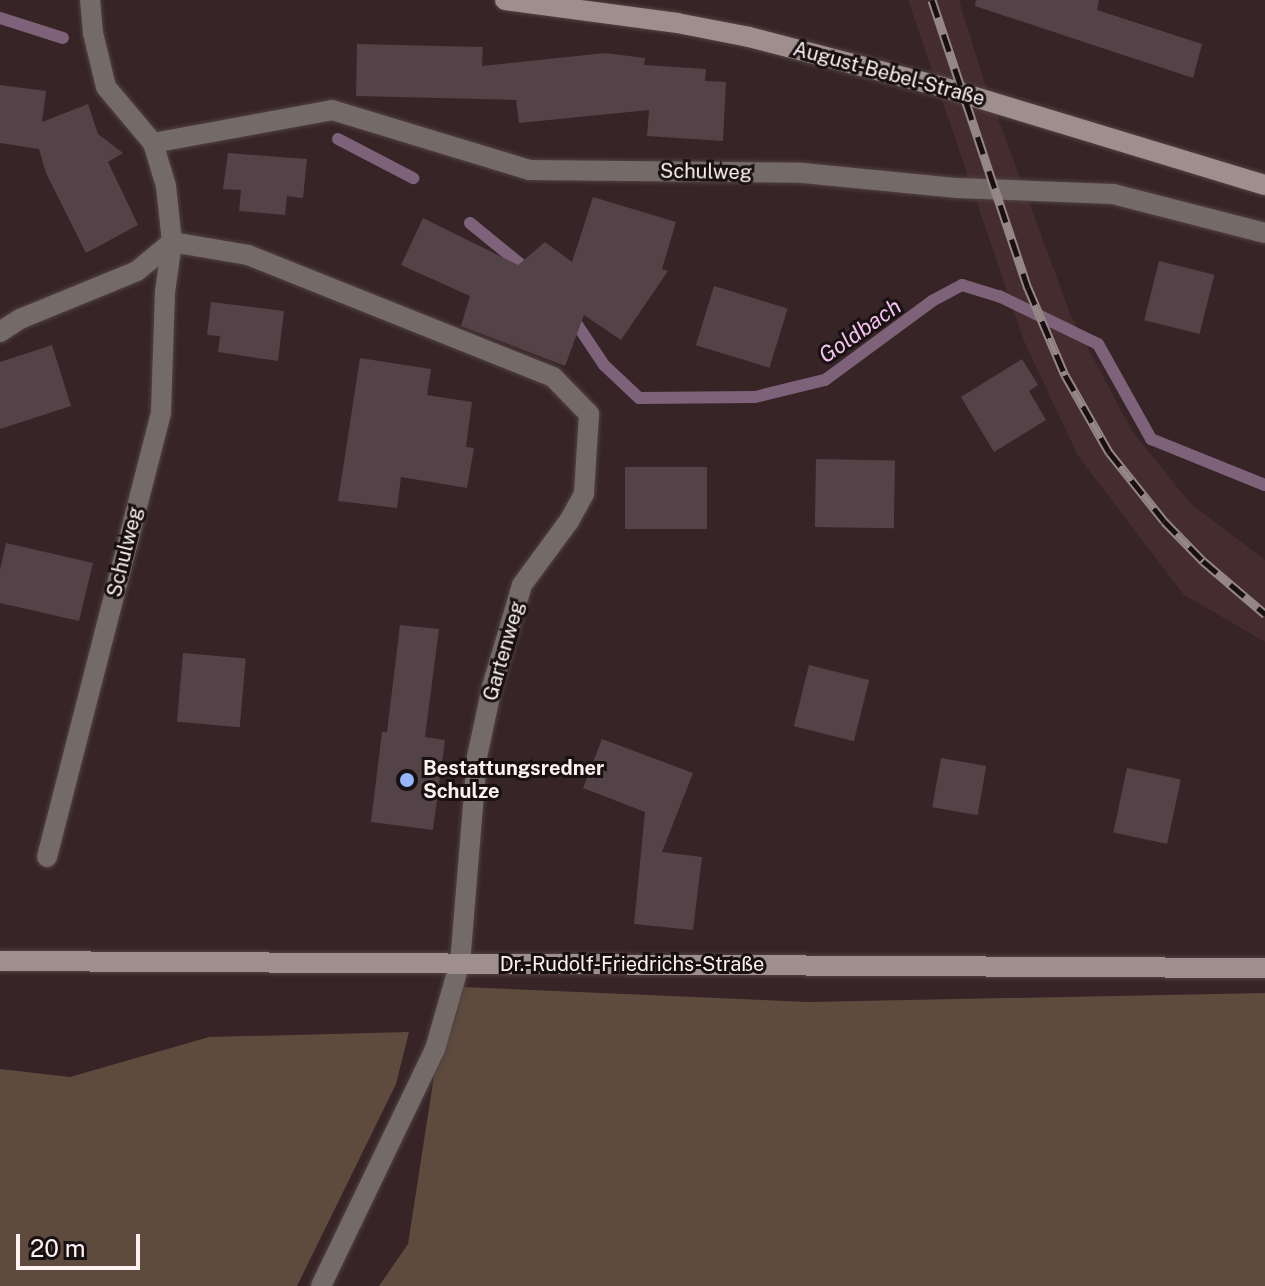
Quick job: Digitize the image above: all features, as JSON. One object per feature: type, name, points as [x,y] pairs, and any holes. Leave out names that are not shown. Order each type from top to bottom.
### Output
[{"type":"main road","name":"August-Bebel-Straße","points":[[505,0],[677,23],[749,37],[942,87],[1265,185]]},
{"type":"main road","name":"Dr.-Rudolf-Friedrichs-Straße","points":[[0,961],[1265,968]]},
{"type":"street","name":"Schulweg","points":[[47,857],[161,412],[165,292],[172,242],[166,186],[153,143],[106,87],[93,33],[90,0]]},
{"type":"street","name":"Schulweg","points":[[153,143],[332,110],[529,170],[803,173],[957,188],[1113,194],[1265,233]]},
{"type":"street","points":[[0,332],[20,319],[137,271],[172,242]]},
{"type":"street","name":"Gartenweg","points":[[172,242],[248,255],[553,377],[589,414],[584,494],[569,521],[522,585],[492,687],[477,757],[460,962],[435,1049],[321,1286]]},
{"type":"shaded area","points":[[908,0],[959,0],[982,75],[1071,316],[1132,431],[1191,504],[1265,560],[1265,642],[1184,595],[1078,456],[1024,341]]},
{"type":"shaded area","points":[[463,987],[808,1002],[1265,993],[1265,1286],[379,1286],[408,1244],[438,1050]]},
{"type":"shaded area","points":[[409,1032],[396,1084],[297,1286],[0,1286],[0,1069],[70,1077],[209,1037]]},
{"type":"building","points":[[976,0],[1099,0],[1097,10],[1202,44],[1193,78],[975,6]]},
{"type":"building","points":[[357,44],[483,47],[482,66],[605,53],[645,58],[644,65],[706,69],[705,81],[726,82],[723,141],[647,136],[649,110],[519,123],[516,100],[356,96]]},
{"type":"building","points":[[0,85],[46,91],[42,122],[88,104],[98,134],[123,153],[108,162],[138,225],[86,253],[46,173],[39,149],[0,143]]},
{"type":"building","points":[[228,153],[307,159],[303,198],[287,196],[285,215],[239,211],[241,190],[223,189]]},
{"type":"building","points":[[593,197],[676,222],[662,269],[668,271],[621,340],[584,315],[565,366],[461,326],[470,296],[401,265],[423,218],[518,265],[545,242],[572,262]]},
{"type":"building","points":[[1159,261],[1214,275],[1200,334],[1144,320]]},
{"type":"building","points":[[714,286],[788,309],[770,368],[696,345]]},
{"type":"building","points":[[211,302],[284,311],[278,361],[218,352],[220,336],[207,335]]},
{"type":"building","points":[[52,345],[71,406],[0,429],[0,362]]},
{"type":"building","points":[[360,358],[431,369],[427,395],[472,402],[466,447],[474,448],[467,488],[401,477],[397,508],[338,501]]},
{"type":"building","points":[[1022,359],[1038,385],[1029,391],[1046,420],[994,452],[961,397]]},
{"type":"building","points":[[816,459],[895,460],[894,528],[815,527]]},
{"type":"building","points":[[625,467],[707,467],[707,529],[625,529]]},
{"type":"building","points":[[6,543],[93,563],[79,621],[0,603],[0,570]]},
{"type":"building","points":[[400,625],[439,629],[425,737],[445,740],[433,830],[371,822],[382,732],[387,732]]},
{"type":"building","points":[[183,653],[246,658],[240,727],[177,722]]},
{"type":"building","points":[[809,665],[869,680],[854,741],[794,726]]},
{"type":"building","points":[[602,739],[693,773],[662,852],[702,857],[693,930],[634,924],[645,812],[583,788]]},
{"type":"building","points":[[941,758],[986,766],[978,815],[932,807]]},
{"type":"building","points":[[1127,768],[1181,779],[1167,844],[1113,833]]},
{"type":"waterway","name":"Goldbach","points":[[0,18],[63,38]]},
{"type":"waterway","name":"Goldbach","points":[[338,139],[413,178]]},
{"type":"waterway","name":"Goldbach","points":[[470,223],[530,272]]},
{"type":"waterway","name":"Goldbach","points":[[572,317],[604,365],[639,398],[755,397],[825,380],[932,301],[962,285],[999,296],[1098,344],[1151,439],[1265,485]]},
{"type":"railway","points":[[932,0],[1028,288],[1065,375],[1109,452],[1164,521],[1203,561],[1265,614]]},
{"type":"place","name":"Bestattungsredner Schulze","points":[[407,780]]}]
